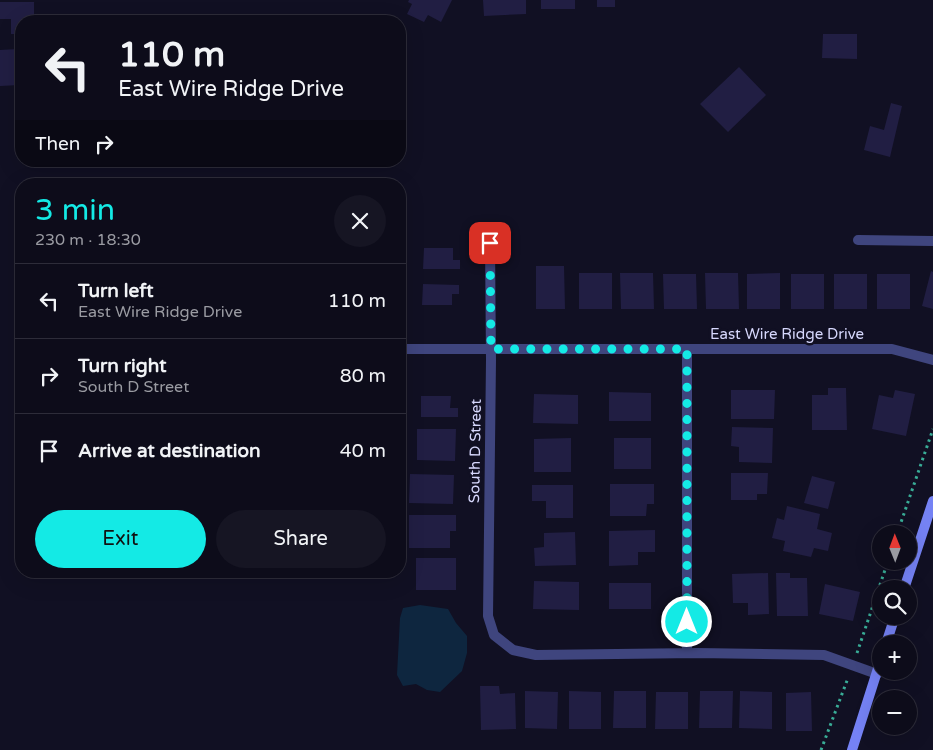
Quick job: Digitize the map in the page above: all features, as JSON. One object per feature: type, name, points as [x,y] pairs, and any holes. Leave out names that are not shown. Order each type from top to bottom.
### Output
[{"type":"street","points":[[858,240],[933,241]]},
{"type":"street","name":"South D Street","points":[[490,243],[491,349],[488,616],[494,635],[513,650],[536,656],[686,653]]},
{"type":"street","name":"East Wire Ridge Drive","points":[[406,348],[892,350],[933,360]]},
{"type":"street","points":[[687,349],[686,653],[824,655],[872,672]]},
{"type":"street","points":[[907,580],[933,501]]},
{"type":"street","points":[[852,750],[875,680]]},
{"type":"path","points":[[900,525],[933,429]]},
{"type":"water","points":[[420,605],[448,609],[456,623],[467,636],[467,653],[462,671],[440,692],[427,690],[416,684],[403,686],[397,675],[400,618],[403,608]]},
{"type":"building","points":[[409,0],[452,0],[441,22],[428,15],[424,22],[407,14],[412,4],[408,2]]},
{"type":"building","points":[[483,0],[526,0],[526,14],[484,16]]},
{"type":"building","points":[[541,0],[575,0],[575,9],[541,9]]},
{"type":"building","points":[[597,0],[615,0],[615,7],[597,7]]},
{"type":"building","points":[[0,2],[34,2],[34,15],[15,15],[15,34],[11,34],[11,19],[0,19]]},
{"type":"building","points":[[823,34],[857,34],[857,59],[822,58]]},
{"type":"building","points":[[15,49],[15,85],[0,86],[0,50]]},
{"type":"building","points":[[739,67],[766,95],[728,132],[700,104]]},
{"type":"building","points":[[891,103],[902,106],[890,157],[864,150],[870,126],[884,130]]},
{"type":"building","points":[[424,248],[453,248],[453,260],[460,260],[460,269],[423,269]]},
{"type":"building","points":[[536,266],[564,266],[565,309],[536,309]]},
{"type":"building","points":[[931,271],[933,272],[933,309],[922,306]]},
{"type":"building","points":[[579,273],[612,273],[612,309],[579,309]]},
{"type":"building","points":[[620,273],[653,273],[654,309],[621,309]]},
{"type":"building","points":[[705,273],[738,273],[739,309],[706,309]]},
{"type":"building","points":[[780,273],[780,309],[747,309],[747,274]]},
{"type":"building","points":[[663,274],[696,274],[697,309],[664,309]]},
{"type":"building","points":[[791,274],[824,274],[824,309],[791,309]]},
{"type":"building","points":[[834,274],[867,274],[867,309],[834,309]]},
{"type":"building","points":[[877,274],[910,274],[910,309],[877,309]]},
{"type":"building","points":[[423,284],[459,285],[459,294],[452,294],[452,305],[422,305]]},
{"type":"building","points":[[828,388],[846,388],[847,430],[812,430],[812,395],[828,395]]},
{"type":"building","points":[[731,390],[775,390],[774,419],[731,419]]},
{"type":"building","points":[[895,390],[915,394],[906,436],[872,429],[879,395],[893,398]]},
{"type":"building","points":[[609,392],[651,393],[651,421],[609,421]]},
{"type":"building","points":[[534,394],[578,395],[578,424],[533,423]]},
{"type":"building","points":[[421,396],[451,396],[450,408],[458,408],[458,417],[421,417]]},
{"type":"building","points":[[732,427],[773,428],[772,463],[739,462],[739,447],[731,446]]},
{"type":"building","points":[[417,429],[456,429],[455,461],[417,460]]},
{"type":"building","points":[[571,438],[571,472],[534,472],[534,439]]},
{"type":"building","points":[[614,438],[651,438],[651,469],[614,469]]},
{"type":"building","points":[[731,473],[768,473],[767,494],[757,494],[757,500],[731,500]]},
{"type":"building","points":[[410,474],[454,475],[453,504],[409,503]]},
{"type":"building","points":[[812,476],[835,482],[828,509],[804,503]]},
{"type":"building","points":[[610,484],[654,484],[654,504],[647,504],[646,516],[610,516]]},
{"type":"building","points":[[532,485],[573,485],[573,518],[546,518],[546,501],[532,501]]},
{"type":"building","points":[[787,506],[820,514],[817,529],[832,533],[828,551],[814,548],[811,557],[783,551],[785,541],[772,538],[777,518],[784,520]]},
{"type":"building","points":[[409,515],[456,515],[456,531],[450,531],[450,548],[409,548]]},
{"type":"building","points":[[655,530],[655,552],[638,552],[638,565],[609,566],[609,531]]},
{"type":"building","points":[[575,532],[576,565],[535,566],[534,548],[544,547],[544,533]]},
{"type":"building","points":[[416,558],[456,558],[456,590],[416,590]]},
{"type":"building","points":[[768,573],[769,614],[748,615],[748,603],[733,603],[732,574]]},
{"type":"building","points":[[776,573],[790,573],[790,578],[807,578],[808,616],[777,616]]},
{"type":"building","points":[[534,581],[579,582],[579,610],[533,609]]},
{"type":"building","points":[[609,583],[651,583],[651,609],[609,609]]},
{"type":"building","points":[[825,584],[860,592],[853,621],[819,614]]},
{"type":"building","points":[[480,686],[499,686],[500,694],[515,693],[516,729],[481,730]]},
{"type":"building","points":[[525,691],[558,692],[557,729],[525,728]]},
{"type":"building","points":[[569,691],[601,692],[601,729],[569,729]]},
{"type":"building","points":[[614,691],[646,691],[646,728],[613,728]]},
{"type":"building","points":[[700,691],[733,691],[732,728],[699,728]]},
{"type":"building","points":[[740,691],[772,692],[772,729],[739,728]]},
{"type":"building","points":[[656,692],[688,692],[688,729],[655,729]]},
{"type":"building","points":[[811,692],[812,731],[786,731],[786,693]]},
{"type":"route","points":[[490,243],[491,349],[687,349],[687,622]]}]
